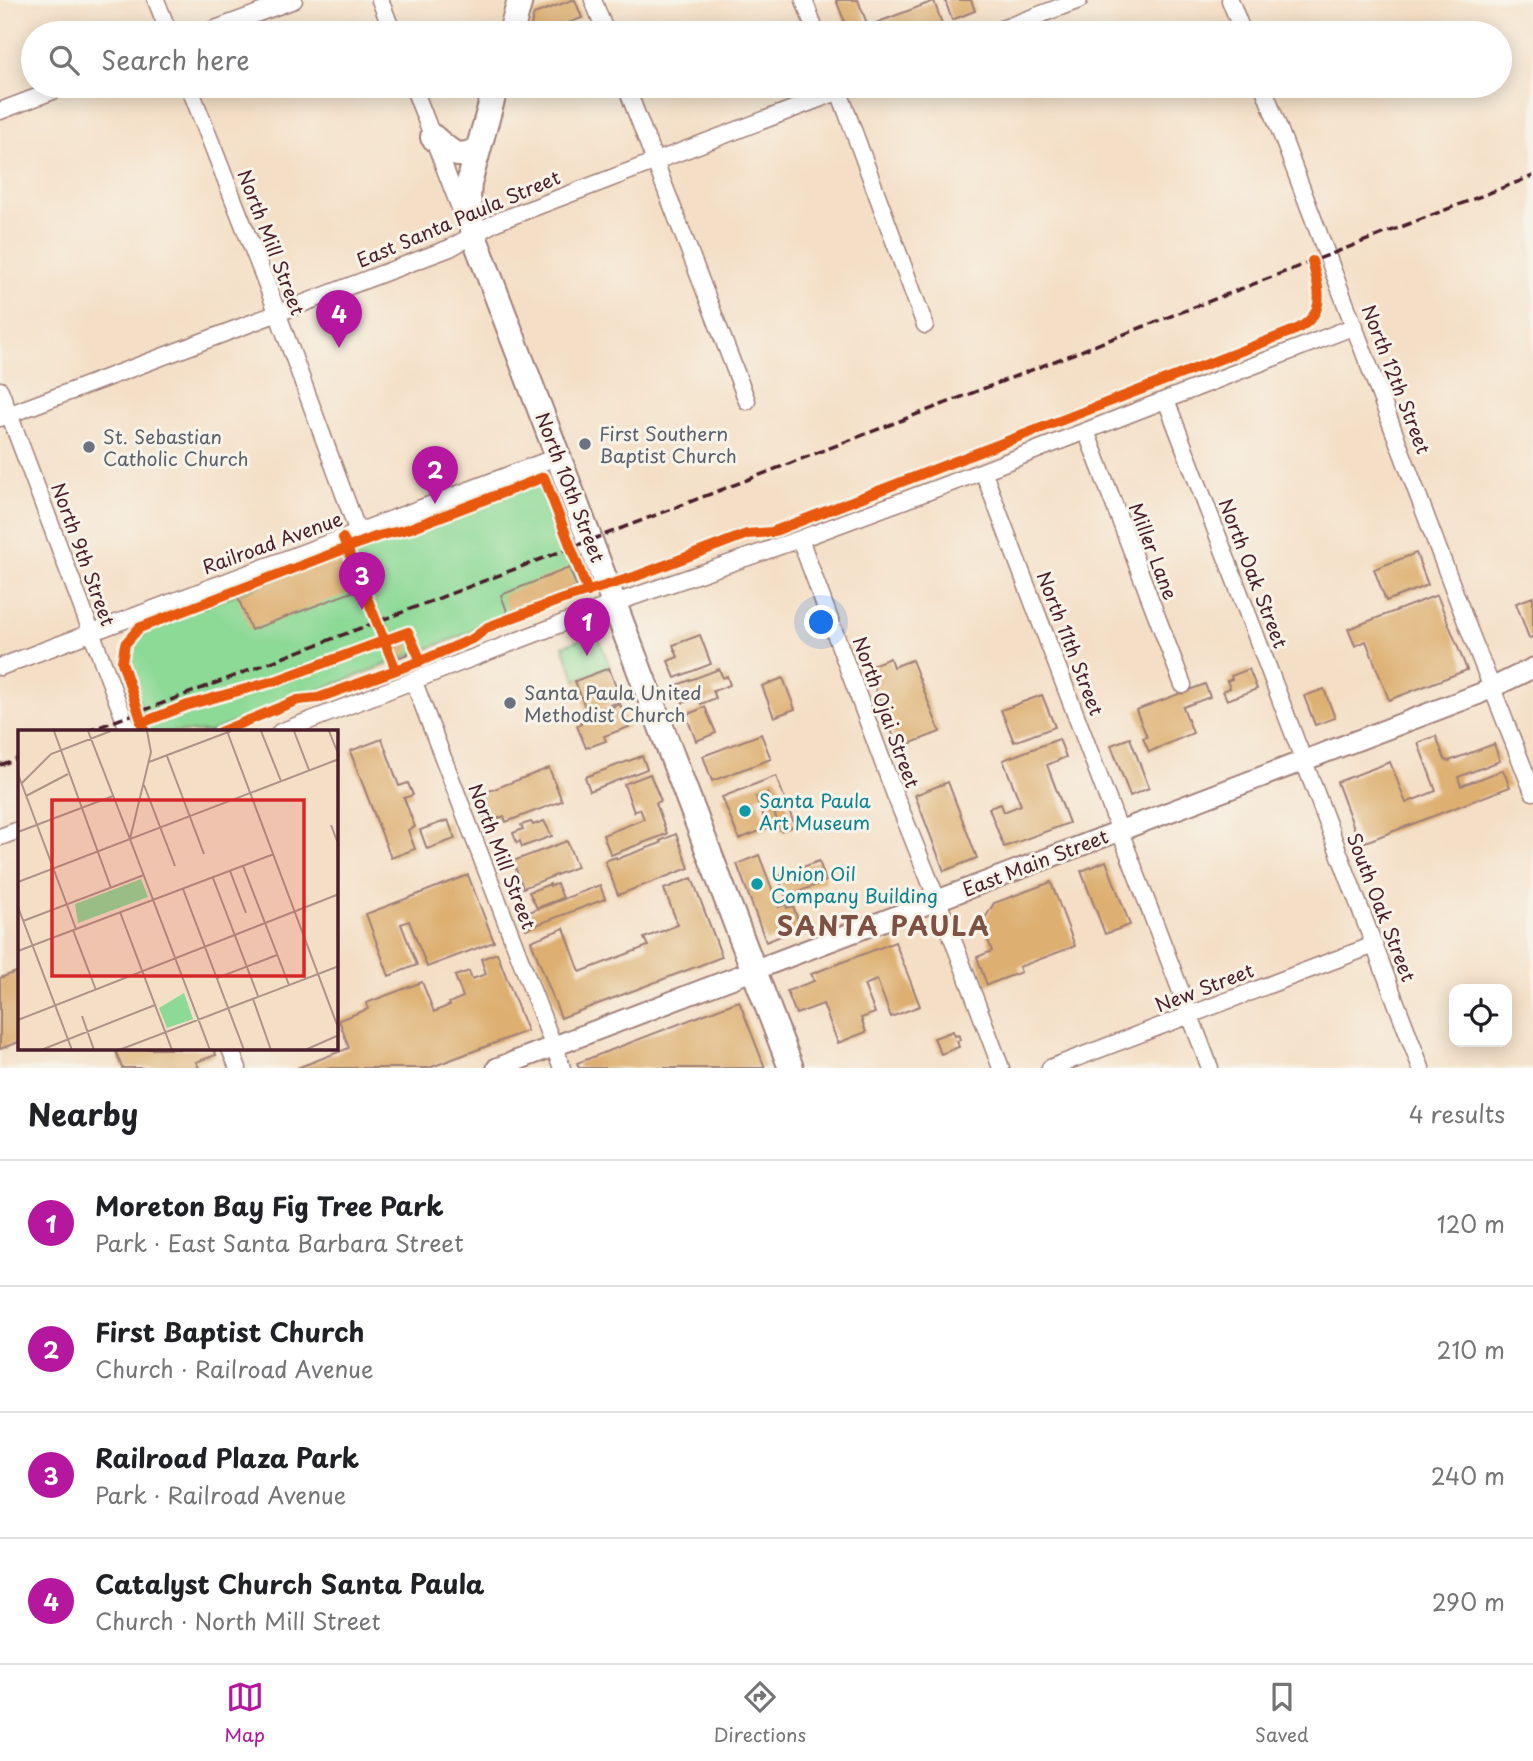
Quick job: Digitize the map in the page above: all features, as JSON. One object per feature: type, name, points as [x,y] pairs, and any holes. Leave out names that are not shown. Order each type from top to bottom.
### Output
[{"type":"main road","points":[[514,21],[520,0]]},
{"type":"main road","points":[[474,236],[467,197],[493,98]]},
{"type":"main road","points":[[433,137],[456,155],[462,156],[478,150]]},
{"type":"main road","name":"North 10th Street","points":[[474,236],[791,1068]]},
{"type":"street","points":[[156,0],[164,21]]},
{"type":"street","points":[[237,21],[294,0]]},
{"type":"street","points":[[380,0],[388,21]]},
{"type":"street","points":[[593,0],[601,21]]},
{"type":"street","points":[[804,0],[812,21]]},
{"type":"street","points":[[1024,21],[1079,0]]},
{"type":"street","points":[[1230,0],[1238,21]]},
{"type":"street","points":[[0,111],[34,98]]},
{"type":"street","name":"North Mill Street","points":[[194,98],[358,532]]},
{"type":"street","name":"North 10th Street","points":[[418,98],[463,216],[474,236]]},
{"type":"street","points":[[631,98],[747,401]]},
{"type":"street","name":"East Santa Paula Street","points":[[5,417],[450,248],[496,222],[817,98]]},
{"type":"street","points":[[846,98],[925,324]]},
{"type":"street","name":"North 12th Street","points":[[1268,98],[1533,792]]},
{"type":"street","points":[[285,730],[615,603],[800,539],[983,471],[1355,326]]},
{"type":"street","name":"North 9th Street","points":[[0,390],[5,417],[128,730]]},
{"type":"street","name":"North Oak Street","points":[[1166,400],[1304,761]]},
{"type":"street","name":"Miller Lane","points":[[1086,430],[1183,685]]},
{"type":"street","name":"Railroad Avenue","points":[[0,667],[559,457]]},
{"type":"street","name":"North 11th Street","points":[[983,471],[1210,1068]]},
{"type":"street","name":"North Ojai Street","points":[[800,539],[895,795],[1001,1068]]},
{"type":"street","name":"East Main Street","points":[[497,1068],[1304,761],[1493,687],[1533,668]]},
{"type":"street","name":"North Mill Street","points":[[414,681],[562,1068]]},
{"type":"street","name":"South Oak Street","points":[[1304,761],[1421,1068]]},
{"type":"street","points":[[0,838],[18,830]]},
{"type":"street","name":"New Street","points":[[1050,1068],[1374,945]]},
{"type":"street","points":[[230,1050],[238,1068]]},
{"type":"green space","points":[[542,479],[583,589],[216,730],[149,730],[126,667],[129,647],[141,630],[391,535],[409,531]]},
{"type":"green space","points":[[597,633],[610,667],[576,680],[563,646]]},
{"type":"building","points":[[575,0],[582,18],[574,21],[532,21],[534,14]]},
{"type":"building","points":[[836,0],[858,0],[866,21],[844,21]]},
{"type":"building","points":[[945,0],[971,0],[975,11],[952,20]]},
{"type":"building","points":[[934,1],[941,21],[881,21]]},
{"type":"building","points":[[346,553],[360,589],[251,630],[237,595]]},
{"type":"building","points":[[1416,553],[1428,585],[1386,601],[1374,569]]},
{"type":"building","points":[[569,568],[577,587],[508,614],[501,595]]},
{"type":"building","points":[[1437,595],[1467,670],[1389,700],[1366,641],[1355,646],[1348,629]]},
{"type":"building","points":[[1533,597],[1533,637],[1529,638],[1516,603]]},
{"type":"building","points":[[700,635],[711,664],[675,678],[668,661],[678,657],[673,645]]},
{"type":"building","points":[[403,640],[410,645],[408,654],[400,657],[393,651],[395,643]]},
{"type":"building","points":[[890,658],[893,667],[912,660],[940,732],[898,748],[867,667]]},
{"type":"building","points":[[609,668],[621,701],[588,714],[575,681]]},
{"type":"building","points":[[719,669],[723,678],[727,676],[730,685],[713,691],[716,698],[701,704],[699,697],[683,703],[677,685]]},
{"type":"building","points":[[1249,669],[1257,689],[1227,700],[1223,691],[1230,688],[1227,681],[1232,679],[1231,676]]},
{"type":"building","points":[[783,678],[795,709],[774,717],[762,686]]},
{"type":"building","points":[[1205,684],[1210,697],[1183,707],[1193,733],[1149,752],[1143,738],[1147,737],[1136,710]]},
{"type":"building","points":[[1324,689],[1335,718],[1315,725],[1304,696]]},
{"type":"building","points":[[1042,695],[1055,727],[1014,742],[1001,710]]},
{"type":"building","points":[[620,704],[629,727],[604,736],[606,741],[586,748],[577,726],[581,724],[579,719]]},
{"type":"building","points":[[705,707],[716,733],[696,741],[686,715]]},
{"type":"building","name":"Santa Paula Art Museum","points":[[761,734],[771,759],[712,781],[703,756]]},
{"type":"building","points":[[1436,736],[1445,760],[1449,761],[1494,744],[1500,761],[1458,777],[1461,786],[1503,770],[1510,787],[1360,844],[1337,782],[1390,762],[1406,803],[1436,791],[1418,743]]},
{"type":"building","points":[[1130,738],[1149,788],[1130,796],[1111,745]]},
{"type":"building","points":[[382,739],[399,786],[408,783],[413,795],[404,798],[415,827],[408,830],[415,849],[391,858],[350,751]]},
{"type":"building","points":[[1059,739],[1066,757],[1047,765],[1069,823],[1004,847],[989,808],[1001,804],[1004,812],[1021,805],[1003,760]]},
{"type":"building","points":[[642,756],[647,769],[590,791],[585,777]]},
{"type":"building","points":[[549,768],[562,801],[506,822],[504,816],[487,823],[476,796]]},
{"type":"building","points":[[650,774],[661,801],[656,803],[667,834],[611,855],[603,835],[644,819],[640,809],[634,812],[624,784]]},
{"type":"building","name":"Santa Paula Art Museum","points":[[776,776],[795,826],[781,831],[767,793],[756,797],[768,828],[739,839],[722,797]]},
{"type":"building","points":[[948,782],[977,858],[944,871],[915,795]]},
{"type":"building","points":[[448,820],[455,839],[427,849],[420,830]]},
{"type":"building","points":[[544,821],[552,836],[522,847],[520,841],[517,843],[513,833],[523,829],[521,825]]},
{"type":"building","points":[[676,834],[689,868],[618,895],[605,861],[661,843],[660,841]]},
{"type":"building","points":[[567,841],[577,867],[523,888],[513,861]]},
{"type":"building","name":"Union Oil Company Building","points":[[759,855],[779,907],[786,904],[787,908],[793,906],[801,928],[766,942],[737,864]]},
{"type":"building","points":[[819,861],[826,881],[786,897],[778,876]]},
{"type":"building","points":[[1106,861],[1130,925],[1105,934],[1081,871]]},
{"type":"building","points":[[468,875],[494,942],[427,967],[409,921],[401,924],[417,965],[389,976],[366,914]]},
{"type":"building","points":[[692,878],[722,957],[561,1018],[531,941],[564,928],[580,972],[648,946],[644,938],[678,925],[664,889]]},
{"type":"building","points":[[1051,882],[1075,946],[1019,967],[1021,972],[987,985],[977,957],[992,951],[982,923],[994,903]]},
{"type":"building","points":[[557,884],[563,898],[537,908],[529,892]]},
{"type":"building","points":[[600,885],[605,899],[526,929],[521,915]]},
{"type":"building","points":[[895,942],[920,1006],[891,1017],[877,980],[864,985],[875,1013],[861,1018],[866,1032],[838,1043],[823,1004],[796,1014],[787,991],[814,981],[811,974]]},
{"type":"building","points":[[497,953],[527,1031],[429,1068],[297,1068],[349,1048],[339,1020],[368,1009],[366,1003],[422,982],[434,1012],[463,997],[455,976],[469,971],[472,979],[486,974],[481,959]]},
{"type":"building","points":[[18,971],[18,1042],[0,1049],[0,978]]},
{"type":"building","points":[[739,1001],[765,1068],[579,1068],[577,1063]]},
{"type":"building","points":[[953,1031],[955,1036],[959,1035],[959,1047],[941,1054],[934,1038]]},
{"type":"building","points":[[115,1050],[214,1050],[216,1055],[196,1062],[199,1068],[122,1068]]},
{"type":"railway","points":[[91,730],[1533,176]]},
{"type":"railway","points":[[0,765],[18,758]]},
{"type":"cycle path","points":[[225,730],[298,700],[318,698],[421,661],[474,638],[488,627],[560,600],[634,577],[747,534],[772,532],[1295,330],[1313,317],[1317,309],[1318,291],[1312,261]]},
{"type":"cycle path","points":[[144,730],[122,662],[125,644],[139,628],[378,536],[408,529],[544,477],[588,592]]},
{"type":"cycle path","points":[[343,538],[396,670]]},
{"type":"cycle path","points":[[141,723],[188,705],[278,680],[408,632],[421,661]]},
{"type":"place","name":"Catalyst Church Santa Paula","points":[[339,348]]},
{"type":"place","name":"First Southern Baptist Church","points":[[585,444]]},
{"type":"place","name":"St. Sebastian Catholic Church","points":[[89,447]]},
{"type":"place","name":"First Baptist Church","points":[[435,504]]},
{"type":"place","name":"Railroad Plaza Park","points":[[362,610]]},
{"type":"place","name":"Moreton Bay Fig Tree Park","points":[[587,656]]},
{"type":"place","name":"Santa Paula United Methodist Church","points":[[510,703]]},
{"type":"place","name":"Santa Paula Art Museum","points":[[745,811]]},
{"type":"place","name":"Union Oil Company Building","points":[[757,884]]},
{"type":"district","name":"SANTA PAULA","points":[[884,925]]}]
